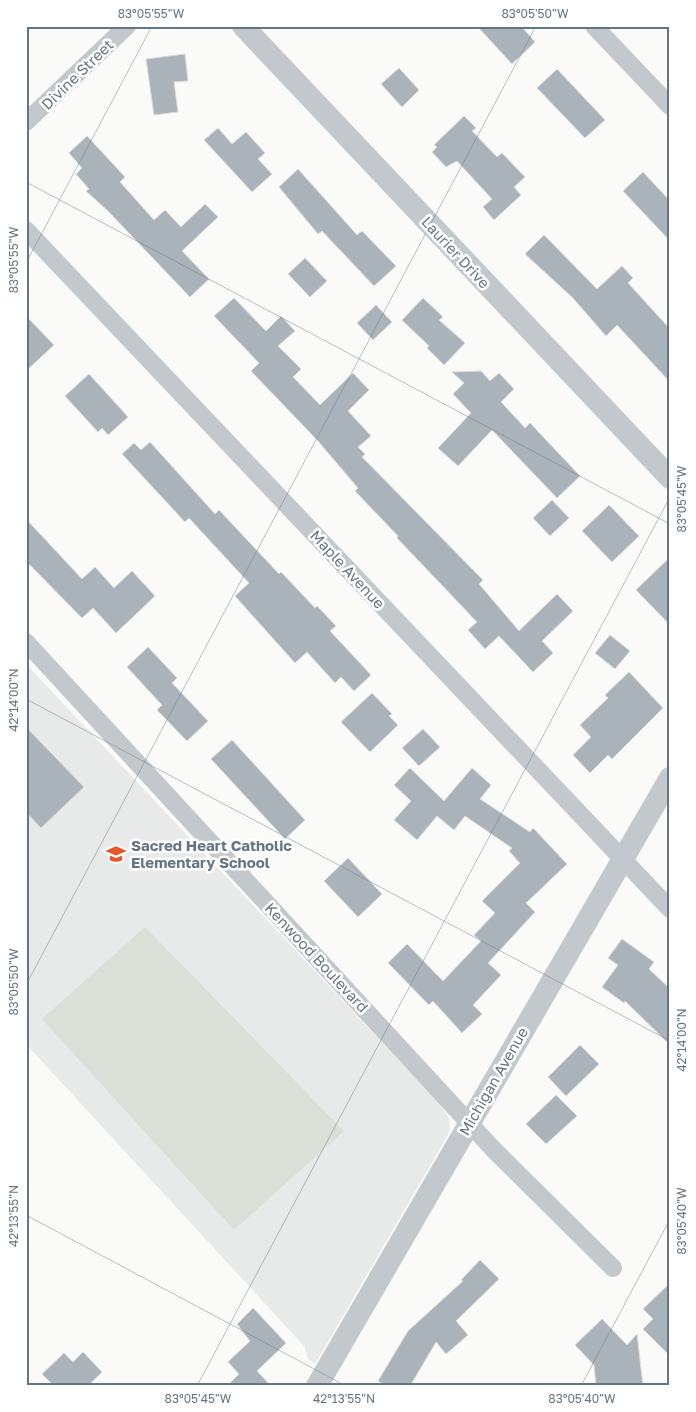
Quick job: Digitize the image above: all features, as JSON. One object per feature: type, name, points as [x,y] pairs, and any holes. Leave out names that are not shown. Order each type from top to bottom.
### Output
[{"type":"street","name":"Divine Street","points":[[26,122],[127,26]]},
{"type":"street","name":"Laurier Drive","points":[[243,26],[670,478]]},
{"type":"street","points":[[594,26],[670,106]]},
{"type":"street","name":"Maple Avenue","points":[[26,230],[670,909]]},
{"type":"street","name":"Kenwood Boulevard","points":[[26,642],[469,1122],[613,1268]]},
{"type":"street","name":"Michigan Avenue","points":[[319,1384],[469,1122],[670,778]]},
{"type":"shaded area","name":"Sacred Heart Catholic Elementary School","points":[[26,664],[439,1103],[449,1118],[450,1131],[315,1364],[308,1359],[304,1346],[26,1044]]},
{"type":"shaded area","points":[[145,927],[344,1131],[234,1230],[42,1019]]},
{"type":"building","points":[[477,26],[521,26],[535,42],[512,64]]},
{"type":"building","points":[[185,54],[188,81],[174,82],[178,112],[154,115],[146,59]]},
{"type":"building","points":[[399,68],[419,90],[402,107],[381,84]]},
{"type":"building","points":[[557,69],[605,120],[585,138],[537,88]]},
{"type":"building","points":[[464,116],[476,128],[472,131],[497,157],[502,153],[525,177],[514,187],[521,195],[494,220],[483,207],[492,199],[457,161],[446,167],[432,152],[437,147],[434,145]]},
{"type":"building","points":[[218,128],[232,144],[246,132],[265,153],[258,159],[272,174],[252,192],[204,140]]},
{"type":"building","points":[[87,136],[125,177],[120,182],[154,220],[165,210],[181,227],[205,204],[218,217],[182,251],[209,279],[190,297],[108,211],[86,191],[89,189],[76,174],[82,168],[69,153]]},
{"type":"building","points":[[298,169],[357,235],[362,231],[396,266],[374,286],[322,231],[318,234],[279,187]]},
{"type":"building","points":[[643,172],[670,201],[670,241],[623,191]]},
{"type":"building","points":[[544,235],[597,289],[622,266],[633,278],[628,283],[670,329],[670,382],[617,325],[606,336],[573,298],[525,254]]},
{"type":"building","points":[[305,258],[327,281],[310,297],[288,274]]},
{"type":"building","points":[[234,298],[266,331],[281,316],[295,331],[278,346],[301,369],[293,377],[320,405],[353,373],[369,390],[348,411],[371,436],[358,447],[365,454],[362,457],[483,580],[479,584],[519,631],[557,594],[573,611],[542,641],[553,653],[533,672],[499,636],[485,649],[468,630],[477,622],[397,538],[398,536],[355,491],[358,488],[318,441],[251,371],[259,363],[214,316]]},
{"type":"building","points":[[423,298],[443,317],[439,320],[465,343],[444,365],[427,348],[429,346],[402,320]]},
{"type":"building","points":[[376,305],[392,322],[373,340],[357,323]]},
{"type":"building","points":[[26,316],[54,345],[26,371]]},
{"type":"building","points":[[481,371],[490,381],[499,373],[514,389],[501,402],[525,428],[530,423],[580,476],[557,498],[492,430],[458,466],[438,448],[471,413],[453,394],[464,383],[452,372]]},
{"type":"building","points":[[89,374],[128,417],[108,435],[102,428],[98,432],[65,396]]},
{"type":"building","points":[[150,442],[215,514],[219,510],[279,574],[281,572],[315,608],[317,606],[336,626],[330,631],[371,675],[354,691],[341,677],[335,683],[307,652],[295,663],[235,596],[249,583],[189,518],[185,522],[122,454],[134,443],[141,450]]},
{"type":"building","points":[[552,500],[569,518],[550,536],[533,518]]},
{"type":"building","points":[[609,505],[639,536],[612,562],[582,531]]},
{"type":"building","points":[[26,519],[82,579],[95,567],[114,588],[132,571],[155,596],[116,633],[93,608],[82,618],[26,561]]},
{"type":"building","points":[[670,557],[670,625],[636,590]]},
{"type":"building","points":[[610,635],[630,651],[615,669],[595,653]]},
{"type":"building","points":[[148,647],[177,678],[172,683],[208,721],[187,741],[157,710],[162,705],[127,667]]},
{"type":"building","points":[[629,672],[663,708],[612,759],[608,755],[590,773],[573,755],[591,737],[580,725],[608,698],[605,695]]},
{"type":"building","points":[[372,693],[392,714],[389,716],[398,725],[370,752],[341,722]]},
{"type":"building","points":[[26,727],[84,787],[41,828],[26,812]]},
{"type":"building","points":[[423,729],[440,747],[419,766],[402,748]]},
{"type":"building","points":[[232,740],[305,820],[285,839],[211,759]]},
{"type":"building","points":[[410,768],[444,801],[472,768],[491,785],[480,799],[530,832],[533,828],[567,864],[526,903],[535,912],[488,963],[501,975],[473,1005],[482,1014],[462,1033],[433,1001],[429,1005],[388,963],[407,944],[443,981],[481,941],[474,935],[495,913],[482,901],[520,863],[509,851],[512,848],[465,816],[454,830],[437,816],[417,840],[394,820],[411,801],[394,785]]},
{"type":"building","points":[[348,858],[382,894],[358,917],[324,881]]},
{"type":"building","points":[[622,939],[654,962],[649,969],[670,989],[670,1045],[625,1001],[624,1003],[602,987],[618,965],[608,958]]},
{"type":"building","points":[[580,1045],[599,1064],[566,1096],[548,1077]]},
{"type":"building","points":[[556,1095],[577,1116],[546,1144],[526,1124]]},
{"type":"building","points":[[480,1260],[499,1279],[456,1321],[468,1335],[446,1354],[436,1342],[410,1386],[387,1386],[378,1381],[408,1331],[463,1281],[461,1280]]},
{"type":"building","points":[[670,1283],[670,1356],[643,1329],[653,1319],[643,1309]]},
{"type":"building","points":[[253,1308],[286,1343],[257,1371],[271,1386],[227,1386],[239,1374],[228,1362],[250,1341],[237,1324]]},
{"type":"building","points":[[602,1319],[627,1345],[637,1334],[643,1386],[596,1386],[594,1365],[575,1345]]},
{"type":"building","points":[[83,1352],[102,1372],[88,1386],[54,1386],[42,1374],[64,1353],[73,1362]]},
{"type":"place","name":"Sacred Heart Catholic Elementary School","points":[[116,854]]}]
